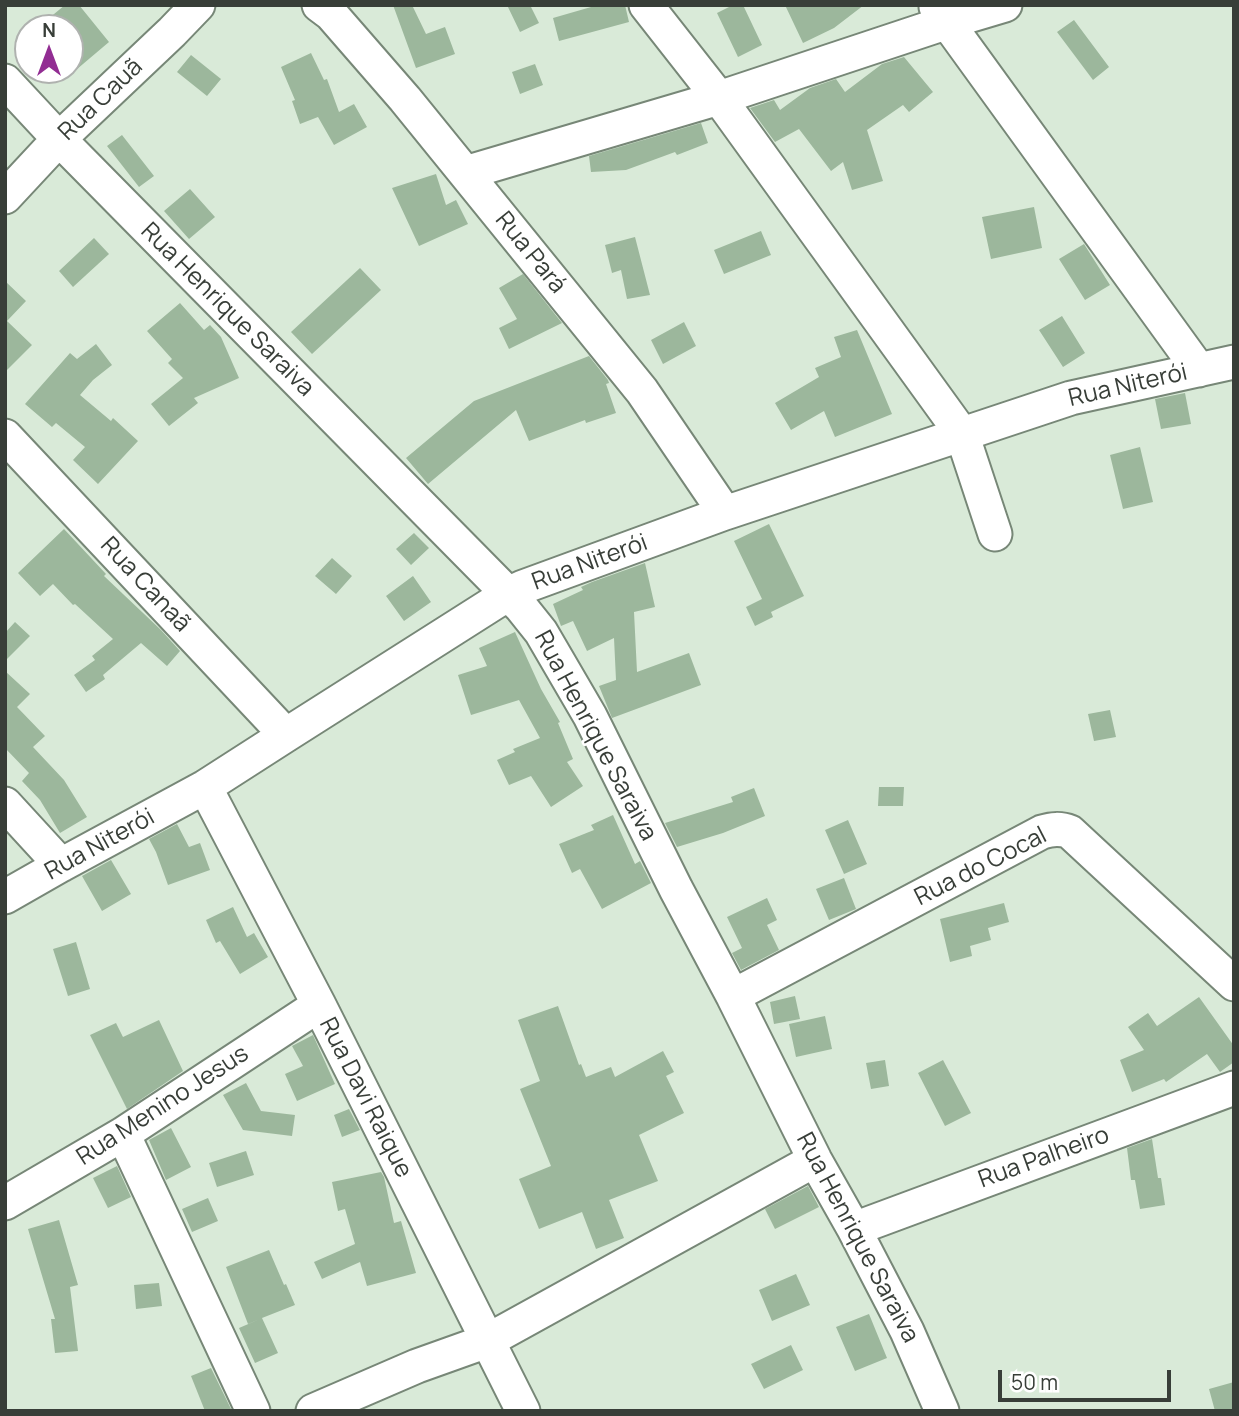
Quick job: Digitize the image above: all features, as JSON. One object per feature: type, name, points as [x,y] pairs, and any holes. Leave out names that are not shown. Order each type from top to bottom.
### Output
[{"type":"street","name":"Rua Cauã","points":[[5,197],[59,139],[198,5]]},
{"type":"street","name":"Rua Pará","points":[[319,5],[331,14],[405,99],[642,391],[725,513]]},
{"type":"street","points":[[646,5],[719,98],[962,434],[995,534]]},
{"type":"street","points":[[466,173],[719,98],[941,14],[1005,5]]},
{"type":"street","points":[[941,14],[1199,370]]},
{"type":"street","name":"Rua Henrique Saraiva","points":[[5,81],[521,607],[541,632],[590,716],[815,1160],[907,1331],[942,1411]]},
{"type":"street","name":"Rua Niterói","points":[[5,897],[205,787],[508,594],[725,513],[1071,397],[1234,362]]},
{"type":"street","name":"Rua Canaã","points":[[5,436],[286,735]]},
{"type":"street","name":"Rua Davi Raique","points":[[205,787],[523,1411]]},
{"type":"street","points":[[5,804],[61,865]]},
{"type":"street","name":"Rua do Cocal","points":[[733,996],[1052,829],[1070,832],[1234,984]]},
{"type":"street","name":"Rua Menino Jesus","points":[[5,1203],[123,1134],[318,1005]]},
{"type":"street","name":"Rua Palheiro","points":[[854,1229],[1234,1088]]},
{"type":"street","points":[[123,1134],[253,1411]]},
{"type":"street","points":[[313,1411],[417,1366],[487,1341],[815,1160]]},
{"type":"building","points":[[65,5],[79,5],[109,42],[84,63],[84,14],[54,14]]},
{"type":"building","points":[[393,5],[412,5],[426,34],[445,27],[455,54],[416,68]]},
{"type":"building","points":[[507,5],[530,5],[539,23],[520,32]]},
{"type":"building","points":[[598,5],[625,5],[629,22],[559,41],[553,18]]},
{"type":"building","points":[[733,5],[743,5],[762,45],[738,57],[717,13]]},
{"type":"building","points":[[785,5],[864,5],[834,28],[803,43]]},
{"type":"building","points":[[1074,20],[1109,67],[1093,80],[1057,32]]},
{"type":"building","points":[[311,53],[324,80],[327,79],[339,112],[354,104],[367,127],[334,145],[318,117],[300,124],[292,101],[295,100],[281,67]]},
{"type":"building","points":[[191,55],[221,79],[207,96],[177,72]]},
{"type":"building","points":[[904,57],[933,92],[909,112],[903,105],[867,130],[883,181],[852,190],[843,162],[831,171],[799,129],[775,142],[750,108],[774,100],[780,110],[810,88],[836,79],[845,92],[882,64]]},
{"type":"building","points":[[535,64],[543,85],[520,94],[512,72]]},
{"type":"building","points":[[701,123],[708,143],[626,170],[591,172],[589,156]]},
{"type":"building","points":[[122,135],[154,176],[139,187],[107,146]]},
{"type":"building","points":[[436,174],[446,205],[456,200],[468,224],[419,246],[392,188]]},
{"type":"building","points":[[190,189],[215,217],[189,239],[164,211]]},
{"type":"building","points":[[1034,207],[1042,248],[991,259],[982,217]]},
{"type":"building","points":[[761,231],[771,255],[724,274],[714,250]]},
{"type":"building","points":[[635,237],[650,295],[627,299],[621,270],[612,273],[605,245]]},
{"type":"building","points":[[94,238],[109,254],[73,287],[59,271]]},
{"type":"building","points":[[1084,244],[1110,285],[1085,300],[1059,259]]},
{"type":"building","points":[[360,268],[381,290],[312,354],[291,332]]},
{"type":"building","points":[[523,274],[562,323],[509,349],[499,328],[517,319],[499,288]]},
{"type":"building","points":[[5,281],[26,301],[7,321],[32,345],[5,372]]},
{"type":"building","points":[[180,303],[204,330],[210,325],[221,337],[239,378],[194,398],[198,403],[169,426],[151,404],[183,378],[168,363],[172,359],[147,331]]},
{"type":"building","points":[[1062,316],[1085,353],[1063,367],[1039,330]]},
{"type":"building","points":[[684,322],[696,346],[663,364],[651,340]]},
{"type":"building","points":[[857,330],[892,414],[835,437],[824,411],[791,430],[775,403],[819,377],[815,368],[841,357],[834,337]]},
{"type":"building","points":[[96,344],[112,365],[80,395],[111,421],[113,418],[138,441],[98,484],[73,460],[85,447],[56,423],[52,427],[25,404],[70,353],[77,359]]},
{"type":"building","points":[[589,356],[608,380],[609,383],[606,384],[616,413],[586,423],[585,420],[529,441],[516,410],[428,484],[406,458],[474,401]]},
{"type":"building","points":[[1185,393],[1191,424],[1161,429],[1155,399]]},
{"type":"building","points":[[1140,447],[1153,502],[1123,509],[1110,455]]},
{"type":"building","points":[[769,524],[804,596],[771,612],[773,617],[755,626],[746,607],[762,599],[734,541]]},
{"type":"building","points":[[64,529],[106,574],[104,576],[180,651],[167,666],[141,643],[103,675],[105,679],[86,692],[74,675],[95,660],[92,656],[113,639],[53,584],[40,596],[18,573]]},
{"type":"building","points":[[414,533],[429,548],[411,565],[396,549]]},
{"type":"building","points":[[332,558],[352,576],[336,594],[315,576]]},
{"type":"building","points":[[645,563],[655,607],[634,612],[637,672],[689,653],[701,685],[612,718],[599,686],[616,680],[614,638],[587,651],[573,621],[561,626],[553,604],[583,590],[581,587],[592,582]]},
{"type":"building","points":[[413,576],[431,602],[404,621],[386,596]]},
{"type":"building","points":[[15,622],[30,636],[5,661],[5,633]]},
{"type":"building","points":[[515,632],[541,689],[560,722],[558,723],[573,759],[567,762],[583,786],[551,807],[531,776],[509,785],[497,760],[515,752],[513,749],[540,738],[519,700],[471,715],[458,675],[487,666],[479,648]]},
{"type":"building","points":[[5,671],[30,694],[17,707],[45,736],[33,747],[64,780],[87,817],[60,833],[40,800],[22,781],[29,773],[5,748]]},
{"type":"building","points":[[1110,710],[1116,737],[1094,741],[1088,714]]},
{"type":"building","points":[[879,787],[904,787],[903,806],[878,806]]},
{"type":"building","points":[[754,788],[765,816],[677,847],[665,823],[733,802],[731,797]]},
{"type":"building","points":[[613,815],[635,864],[640,861],[651,883],[602,909],[580,869],[572,873],[559,844],[594,830],[591,825]]},
{"type":"building","points":[[848,820],[867,864],[844,874],[825,830]]},
{"type":"building","points":[[177,824],[189,847],[200,843],[210,870],[168,885],[149,839]]},
{"type":"building","points":[[111,860],[131,894],[102,911],[82,876]]},
{"type":"building","points":[[844,878],[856,909],[829,920],[816,889]]},
{"type":"building","points":[[767,898],[777,920],[767,925],[779,950],[741,970],[732,953],[742,948],[727,917]]},
{"type":"building","points":[[1004,903],[1009,922],[988,928],[991,940],[970,946],[972,956],[950,962],[940,919]]},
{"type":"building","points":[[233,907],[247,937],[254,933],[268,957],[240,974],[220,941],[216,943],[206,920]]},
{"type":"building","points":[[76,942],[90,989],[68,996],[53,949]]},
{"type":"building","points":[[795,996],[800,1019],[774,1024],[770,1002]]},
{"type":"building","points":[[1199,997],[1234,1046],[1234,1062],[1220,1072],[1207,1054],[1166,1082],[1164,1079],[1132,1092],[1120,1060],[1144,1050],[1128,1027],[1148,1013],[1157,1026]]},
{"type":"building","points":[[558,1006],[579,1065],[581,1064],[586,1077],[611,1067],[615,1077],[663,1051],[674,1072],[666,1076],[684,1113],[639,1135],[658,1181],[609,1200],[624,1238],[596,1249],[582,1212],[539,1229],[519,1179],[551,1166],[520,1089],[540,1081],[518,1020]]},
{"type":"building","points":[[825,1016],[832,1049],[796,1057],[789,1024]]},
{"type":"building","points":[[159,1020],[183,1071],[127,1109],[90,1035],[116,1023],[123,1037]]},
{"type":"building","points":[[313,1035],[335,1084],[297,1101],[285,1074],[303,1066],[292,1046]]},
{"type":"building","points":[[885,1060],[889,1086],[871,1089],[866,1063]]},
{"type":"building","points":[[943,1060],[971,1113],[945,1126],[918,1073]]},
{"type":"building","points":[[246,1083],[261,1111],[295,1115],[292,1136],[243,1130],[223,1095]]},
{"type":"building","points":[[349,1109],[360,1130],[342,1137],[334,1115]]},
{"type":"building","points":[[171,1128],[191,1167],[166,1180],[149,1140]]},
{"type":"building","points":[[1152,1139],[1165,1205],[1140,1209],[1135,1180],[1131,1180],[1127,1148]]},
{"type":"building","points":[[246,1151],[254,1175],[217,1187],[209,1163]]},
{"type":"building","points":[[117,1166],[131,1197],[108,1208],[93,1178]]},
{"type":"building","points":[[381,1172],[394,1223],[401,1221],[416,1273],[367,1286],[360,1262],[322,1279],[314,1262],[355,1244],[345,1209],[338,1211],[332,1182]]},
{"type":"building","points":[[808,1186],[819,1207],[775,1229],[765,1209]]},
{"type":"building","points":[[208,1198],[218,1221],[192,1232],[182,1209]]},
{"type":"building","points":[[59,1220],[78,1285],[70,1287],[78,1351],[55,1353],[51,1319],[55,1319],[28,1229]]},
{"type":"building","points":[[269,1250],[295,1305],[262,1318],[278,1353],[255,1363],[239,1328],[260,1319],[248,1324],[226,1267]]},
{"type":"building","points":[[796,1274],[810,1305],[772,1321],[759,1290]]},
{"type":"building","points":[[159,1283],[162,1306],[136,1309],[134,1285]]},
{"type":"building","points":[[869,1314],[887,1358],[855,1371],[836,1327]]},
{"type":"building","points":[[791,1345],[803,1370],[764,1389],[751,1364]]},
{"type":"building","points":[[211,1368],[232,1411],[205,1411],[191,1376]]},
{"type":"building","points":[[1234,1382],[1234,1411],[1215,1411],[1209,1389]]}]
